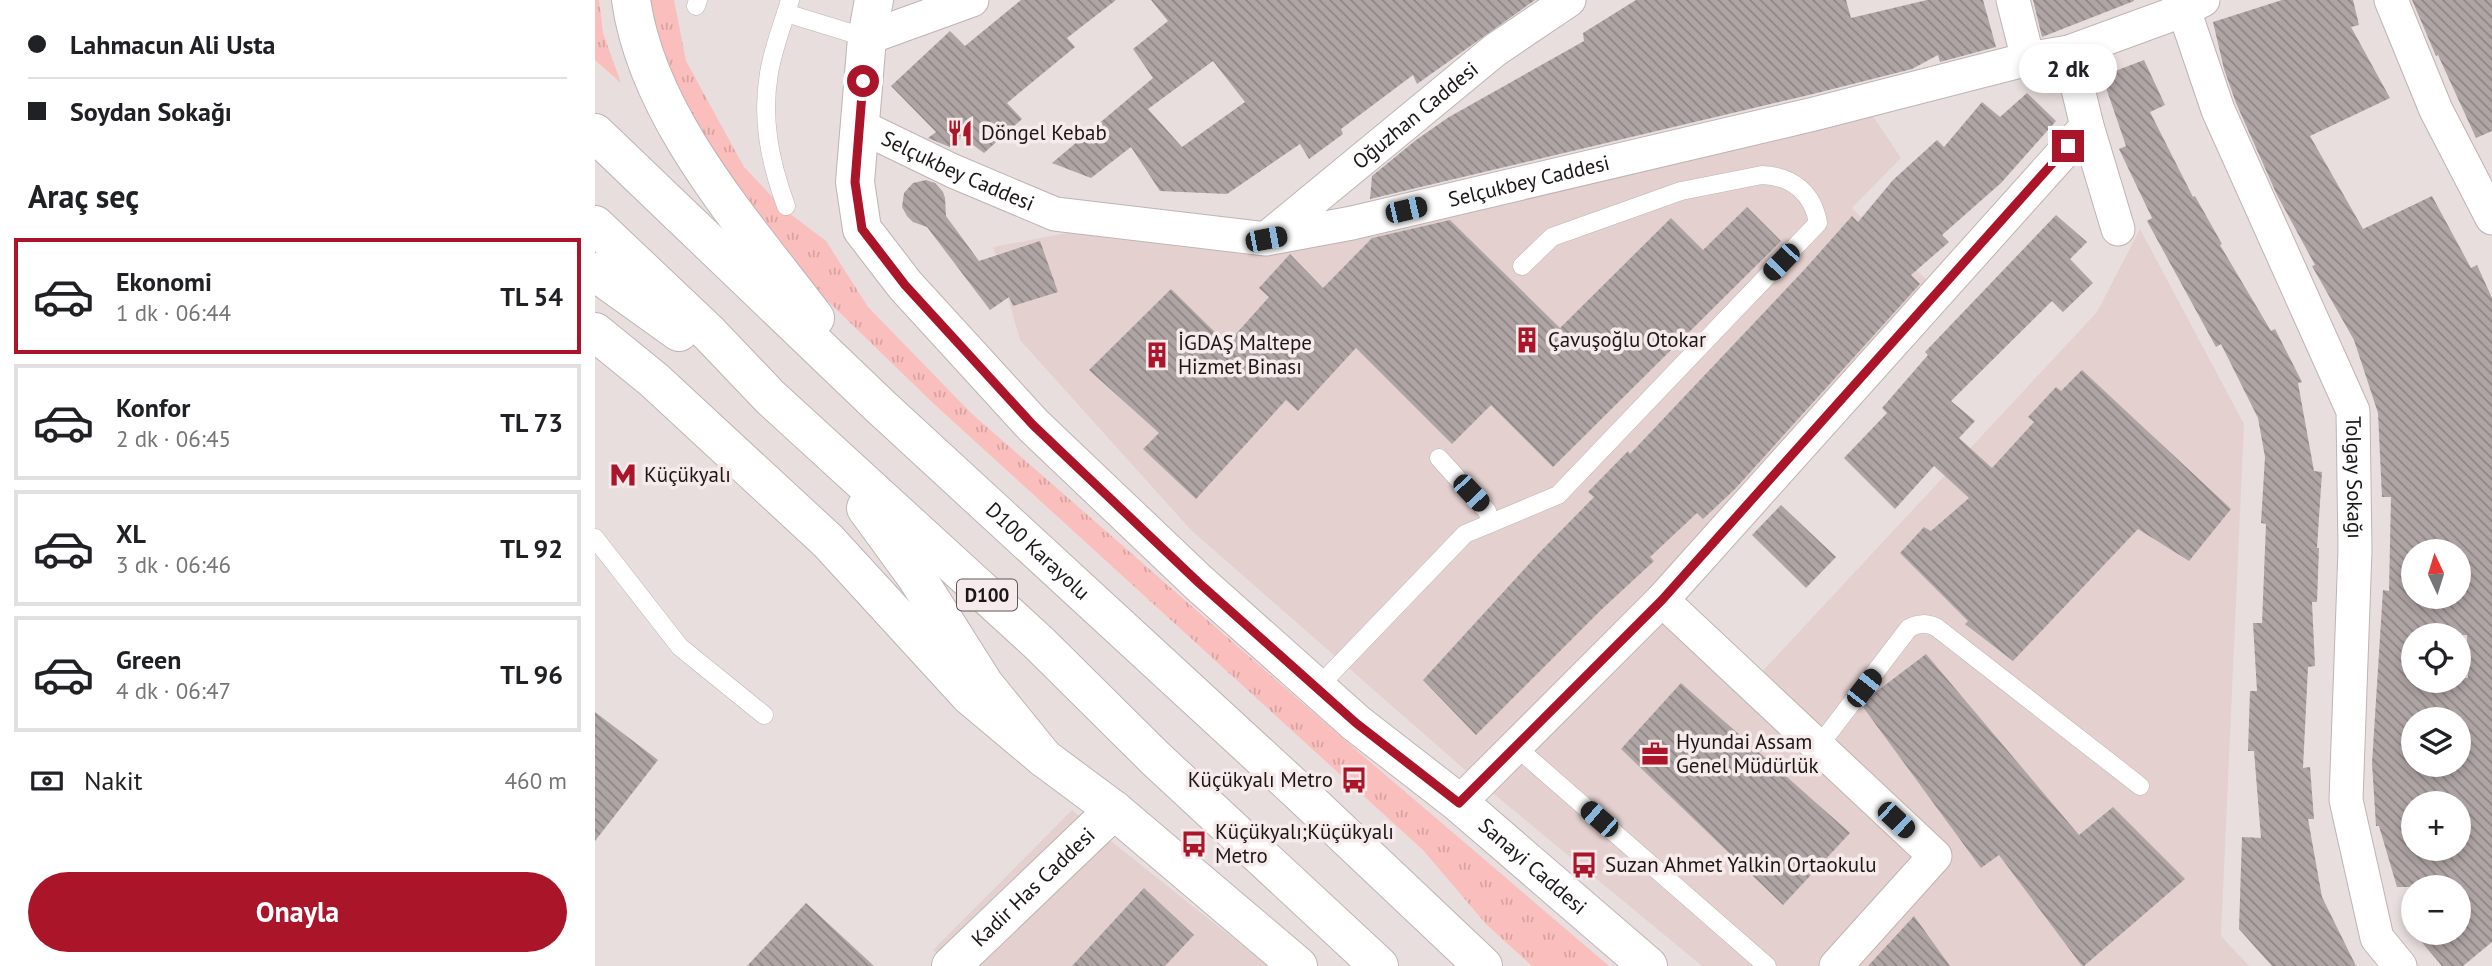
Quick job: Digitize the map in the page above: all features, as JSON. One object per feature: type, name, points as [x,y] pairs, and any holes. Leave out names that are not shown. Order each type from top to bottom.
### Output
[{"type":"main road","points":[[631,0],[634,22],[649,67],[673,119],[713,181],[881,407]]},
{"type":"main road","name":"Sanayi Caddesi","points":[[874,0],[858,124],[855,182],[862,229],[905,285],[1033,425],[1199,583],[1356,723],[1459,803],[1648,966]]},
{"type":"main road","name":"D100 Karayolu","points":[[595,133],[881,407],[1297,790],[1483,966]]},
{"type":"main road","name":"D100","points":[[595,225],[709,333],[770,397],[1039,643],[1155,758],[1379,966]]},
{"type":"main road","points":[[595,272],[770,397]]},
{"type":"main road","points":[[595,332],[654,380],[828,541],[970,696],[1044,758],[1114,810],[1298,966]]},
{"type":"main road","points":[[818,441],[918,578],[984,684],[1044,758]]},
{"type":"main road","name":"Kadir Has Caddesi","points":[[951,966],[1114,810]]},
{"type":"street","points":[[867,38],[972,0]]},
{"type":"street","name":"Oğuzhan Caddesi","points":[[1266,239],[1495,50],[1569,0]]},
{"type":"street","points":[[2013,0],[2028,59]]},
{"type":"street","points":[[2392,0],[2436,110],[2492,218]]},
{"type":"street","name":"Selçukbey Caddesi","points":[[858,124],[953,171],[1055,214],[1266,239],[1352,223],[1814,114],[2028,59],[2069,52],[2193,5]]},
{"type":"street","name":"Tolgay Sokağı","points":[[2193,5],[2218,110],[2353,411],[2355,550],[2346,800],[2377,938],[2400,966]]},
{"type":"street","points":[[2069,52],[2087,126],[2118,229]]},
{"type":"street","points":[[1459,803],[1662,600],[2087,126]]},
{"type":"street","points":[[1662,600],[1935,856],[1836,966]]},
{"type":"lane","points":[[786,206],[771,158],[766,123],[769,71],[788,6],[867,38]]},
{"type":"lane","points":[[1317,688],[1465,534],[1558,495],[1818,223],[1812,204],[1798,186],[1775,175],[1762,175],[1682,191],[1552,237],[1522,266]]},
{"type":"lane","points":[[1439,458],[1487,511],[1490,523]]},
{"type":"lane","points":[[595,538],[680,646],[764,715]]},
{"type":"lane","points":[[1818,747],[1909,628],[1929,624],[2140,786]]},
{"type":"lane","points":[[1515,746],[1767,966]]},
{"type":"shaded area","points":[[1871,113],[1901,158],[1852,208],[1929,282],[1661,586],[1758,676],[2097,312],[2140,229],[2244,424],[2221,936],[2249,966],[1702,966],[1472,776],[1191,530],[1020,340],[993,247],[1072,232],[1275,252]]},
{"type":"shaded area","points":[[1072,810],[1268,966],[952,966],[933,950]]},
{"type":"green space","points":[[595,0],[599,0],[603,33],[621,83],[595,60]]},
{"type":"green space","points":[[647,0],[674,0],[686,61],[744,167],[785,210],[826,241],[868,307],[971,413],[1355,749],[1609,966],[1532,966],[1486,924],[1423,850],[933,403],[806,280],[730,185],[675,87]]},
{"type":"building","points":[[1021,0],[1116,0],[1067,38],[1075,47],[1007,103],[1022,119],[984,153],[962,137],[952,148],[928,138],[936,132],[891,86],[950,31],[965,46]]},
{"type":"building","points":[[1151,0],[1535,0],[1417,84],[1413,75],[1341,129],[1343,134],[1309,159],[1300,144],[1227,194],[1160,191],[1131,147],[1091,178],[1052,163],[1153,78],[1133,49],[1168,21]],"holes":[[[1213,61],[1245,102],[1182,147],[1148,109]]]},
{"type":"building","points":[[1636,0],[1846,0],[1851,18],[1927,0],[1983,0],[1996,47],[1940,62],[1938,55],[1912,69],[1370,199],[1372,176],[1416,140],[1449,117],[1584,41],[1583,33]]},
{"type":"building","points":[[2033,0],[2134,0],[2134,1],[2042,37]]},
{"type":"building","points":[[2282,0],[2353,0],[2359,25],[2351,27],[2390,98],[2310,136],[2363,229],[2432,196],[2471,268],[2477,265],[2492,298],[2492,942],[2463,966],[2442,966],[2424,945],[2471,945],[2471,875],[2401,875],[2401,887],[2397,887],[2379,826],[2376,826],[2372,763],[2383,590],[2389,591],[2391,497],[2382,497],[2378,413],[2354,340],[2312,266],[2315,265],[2277,195],[2236,103],[2224,69],[2213,22]]},
{"type":"building","points":[[2412,0],[2492,0],[2492,131],[2476,138]]},
{"type":"building","points":[[2144,60],[2165,105],[2150,112],[2193,197],[2195,196],[2222,244],[2220,245],[2271,331],[2275,329],[2302,382],[2298,383],[2314,471],[2322,472],[2317,602],[2312,602],[2315,666],[2308,667],[2303,768],[2310,767],[2314,819],[2308,819],[2322,897],[2356,966],[2272,966],[2239,929],[2242,837],[2261,838],[2254,751],[2248,751],[2250,691],[2257,691],[2253,623],[2262,623],[2266,524],[2261,523],[2265,457],[2258,418],[2221,344],[2216,347],[2147,221],[2152,218],[2119,149],[2126,146],[2102,76]]},
{"type":"building","points":[[2027,93],[2056,121],[2001,183],[1942,235],[1949,242],[1911,275],[1920,284],[1735,489],[1703,519],[1697,513],[1650,557],[1654,561],[1476,735],[1423,680],[1594,497],[1588,492],[1628,451],[1630,454],[1852,216],[1858,222],[1893,180],[1937,140],[1944,147],[1982,102],[2000,117]]},
{"type":"building","points":[[926,180],[935,183],[943,192],[946,216],[979,261],[1040,241],[1058,292],[1013,306],[1009,297],[990,310],[927,227],[913,222],[902,207],[904,193],[913,183]]},
{"type":"building","points":[[1747,207],[1781,241],[1553,467],[1491,405],[1452,444],[1356,348],[1298,411],[1286,400],[1196,499],[1143,449],[1159,433],[1089,370],[1171,289],[1227,344],[1269,297],[1259,288],[1290,254],[1323,288],[1372,238],[1450,220],[1560,328],[1671,218],[1703,250]]},
{"type":"building","points":[[2056,215],[2087,242],[2070,259],[2093,283],[2063,312],[2052,301],[1951,401],[1975,421],[1959,438],[1992,468],[2034,422],[2028,417],[2056,387],[2061,391],[2082,370],[2231,509],[2189,561],[2138,529],[2013,661],[1965,624],[1968,621],[1900,553],[1924,527],[1931,531],[1969,498],[1934,466],[1895,509],[1844,458],[1887,413],[1882,408],[1928,355],[1925,352]]},
{"type":"building","points":[[1781,505],[1836,557],[1806,588],[1752,535]]},
{"type":"building","points":[[1926,654],[2079,835],[2113,807],[2185,879],[2084,966],[1999,855],[1981,868],[1863,707],[1872,695]]},
{"type":"building","points":[[1681,683],[1850,833],[1783,905],[1621,749]]},
{"type":"building","points":[[595,712],[658,760],[595,841]]},
{"type":"building","points":[[1144,888],[1194,935],[1165,966],[1072,966]]},
{"type":"building","points":[[806,903],[874,966],[747,966]]},
{"type":"building","points":[[1914,916],[1950,966],[1868,966]]},
{"type":"place","name":"Döngel Kebab","points":[[960,133]]},
{"type":"place","name":"Çavuşoğlu Otokar","points":[[1527,340]]},
{"type":"place","name":"İGDAŞ Maltepe Hizmet Binası","points":[[1157,355]]},
{"type":"place","name":"Küçükyalı","points":[[623,475]]},
{"type":"place","name":"Hyundai Assam Genel Müdürlük","points":[[1655,754]]},
{"type":"place","name":"Küçükyalı Metro","points":[[1354,780]]},
{"type":"place","name":"Küçükyalı;Küçükyalı Metro","points":[[1194,844]]},
{"type":"place","name":"Suzan Ahmet Yalkin Ortaokulu","points":[[1584,865]]},
{"type":"route","points":[[863,81],[855,182],[862,229],[905,285],[1033,425],[1199,583],[1356,723],[1459,803],[1662,600],[2068,146]]}]
